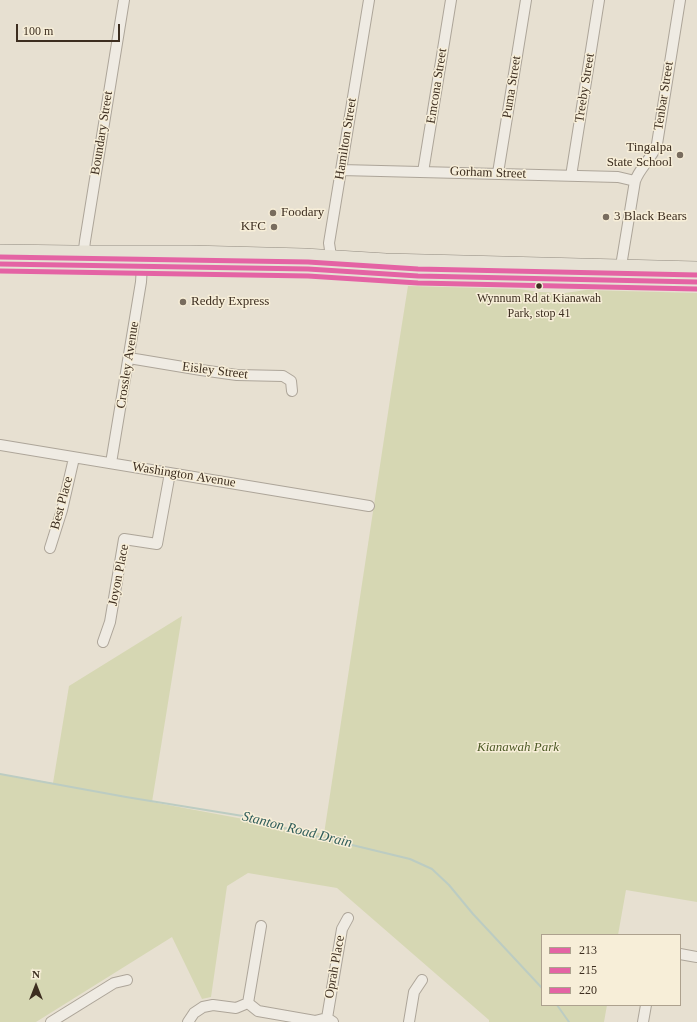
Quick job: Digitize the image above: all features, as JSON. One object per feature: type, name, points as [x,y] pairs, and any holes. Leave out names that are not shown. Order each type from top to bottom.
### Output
[{"type":"main road","points":[[0,251],[190,252],[330,256],[386,260],[697,268]]},
{"type":"main road","points":[[464,262],[474,270],[474,276]]},
{"type":"main road","points":[[0,264],[222,267],[343,271],[392,275],[697,282]]},
{"type":"street","name":"Boundary Street","points":[[82,266],[124,0]]},
{"type":"street","name":"Hamilton Street","points":[[330,256],[330,238],[368,0]]},
{"type":"street","name":"Emcona Street","points":[[423,172],[450,0]]},
{"type":"street","name":"Puma Street","points":[[498,173],[526,0]]},
{"type":"street","name":"Treeby Street","points":[[571,176],[599,0]]},
{"type":"street","name":"Tenbar Street","points":[[618,280],[635,181],[640,170],[653,154],[656,144],[680,0]]},
{"type":"street","name":"Gorham Street","points":[[341,170],[618,177],[635,181]]},
{"type":"street","points":[[330,256],[332,263],[343,271]]},
{"type":"street","name":"Crossley Avenue","points":[[111,463],[142,276],[142,266]]},
{"type":"street","name":"Eisley Street","points":[[129,358],[237,375],[283,376],[291,381],[292,391]]},
{"type":"street","name":"Washington Avenue","points":[[0,445],[369,506]]},
{"type":"street","name":"Best Place","points":[[50,548],[64,502],[74,458]]},
{"type":"street","name":"Joyon Place","points":[[103,642],[110,622],[124,539],[157,544],[170,473]]},
{"type":"street","name":"Oprah Place","points":[[330,1020],[342,929],[348,918]]},
{"type":"street","points":[[248,1003],[261,926]]},
{"type":"street","points":[[681,954],[697,957]]},
{"type":"street","points":[[51,1022],[114,983],[127,980]]},
{"type":"street","points":[[409,1022],[414,992],[422,980]]},
{"type":"street","points":[[248,1003],[258,1011],[315,1021],[330,1020]]},
{"type":"street","points":[[188,1022],[194,1013],[203,1007],[213,1005],[236,1008],[248,1003]]},
{"type":"street","points":[[643,1022],[646,1006]]},
{"type":"green space","name":"Kianawah Park","points":[[408,286],[519,289],[539,292],[565,293],[586,290],[697,293],[697,902],[626,890],[618,934],[541,934],[541,1006],[607,1006],[604,1022],[489,1022],[489,1020],[337,888],[248,873],[227,886],[211,997],[202,999],[172,937],[36,1022],[0,1022],[0,774],[53,783],[69,686],[182,616],[152,802],[324,834]]},
{"type":"waterway","name":"Stanton Road Drain","points":[[0,774],[126,797],[249,817],[290,830],[410,859],[432,869],[449,885],[473,914],[541,987]]},
{"type":"waterway","name":"Stanton Road Drain","points":[[558,1006],[569,1022]]},
{"type":"transit line","name":"220","points":[[0,257],[308,262],[418,269],[697,275]]},
{"type":"transit line","name":"213","points":[[0,264],[308,269],[418,276],[697,282]]},
{"type":"transit line","name":"215","points":[[0,271],[308,276],[418,283],[697,289]]},
{"type":"place","name":"Tingalpa State School","points":[[680,155]]},
{"type":"place","name":"Foodary","points":[[273,213]]},
{"type":"place","name":"3 Black Bears","points":[[606,217]]},
{"type":"place","name":"KFC","points":[[274,227]]},
{"type":"place","name":"Wynnum Rd at Kianawah Park, stop 41","points":[[539,286]]},
{"type":"place","name":"Reddy Express","points":[[183,302]]}]
